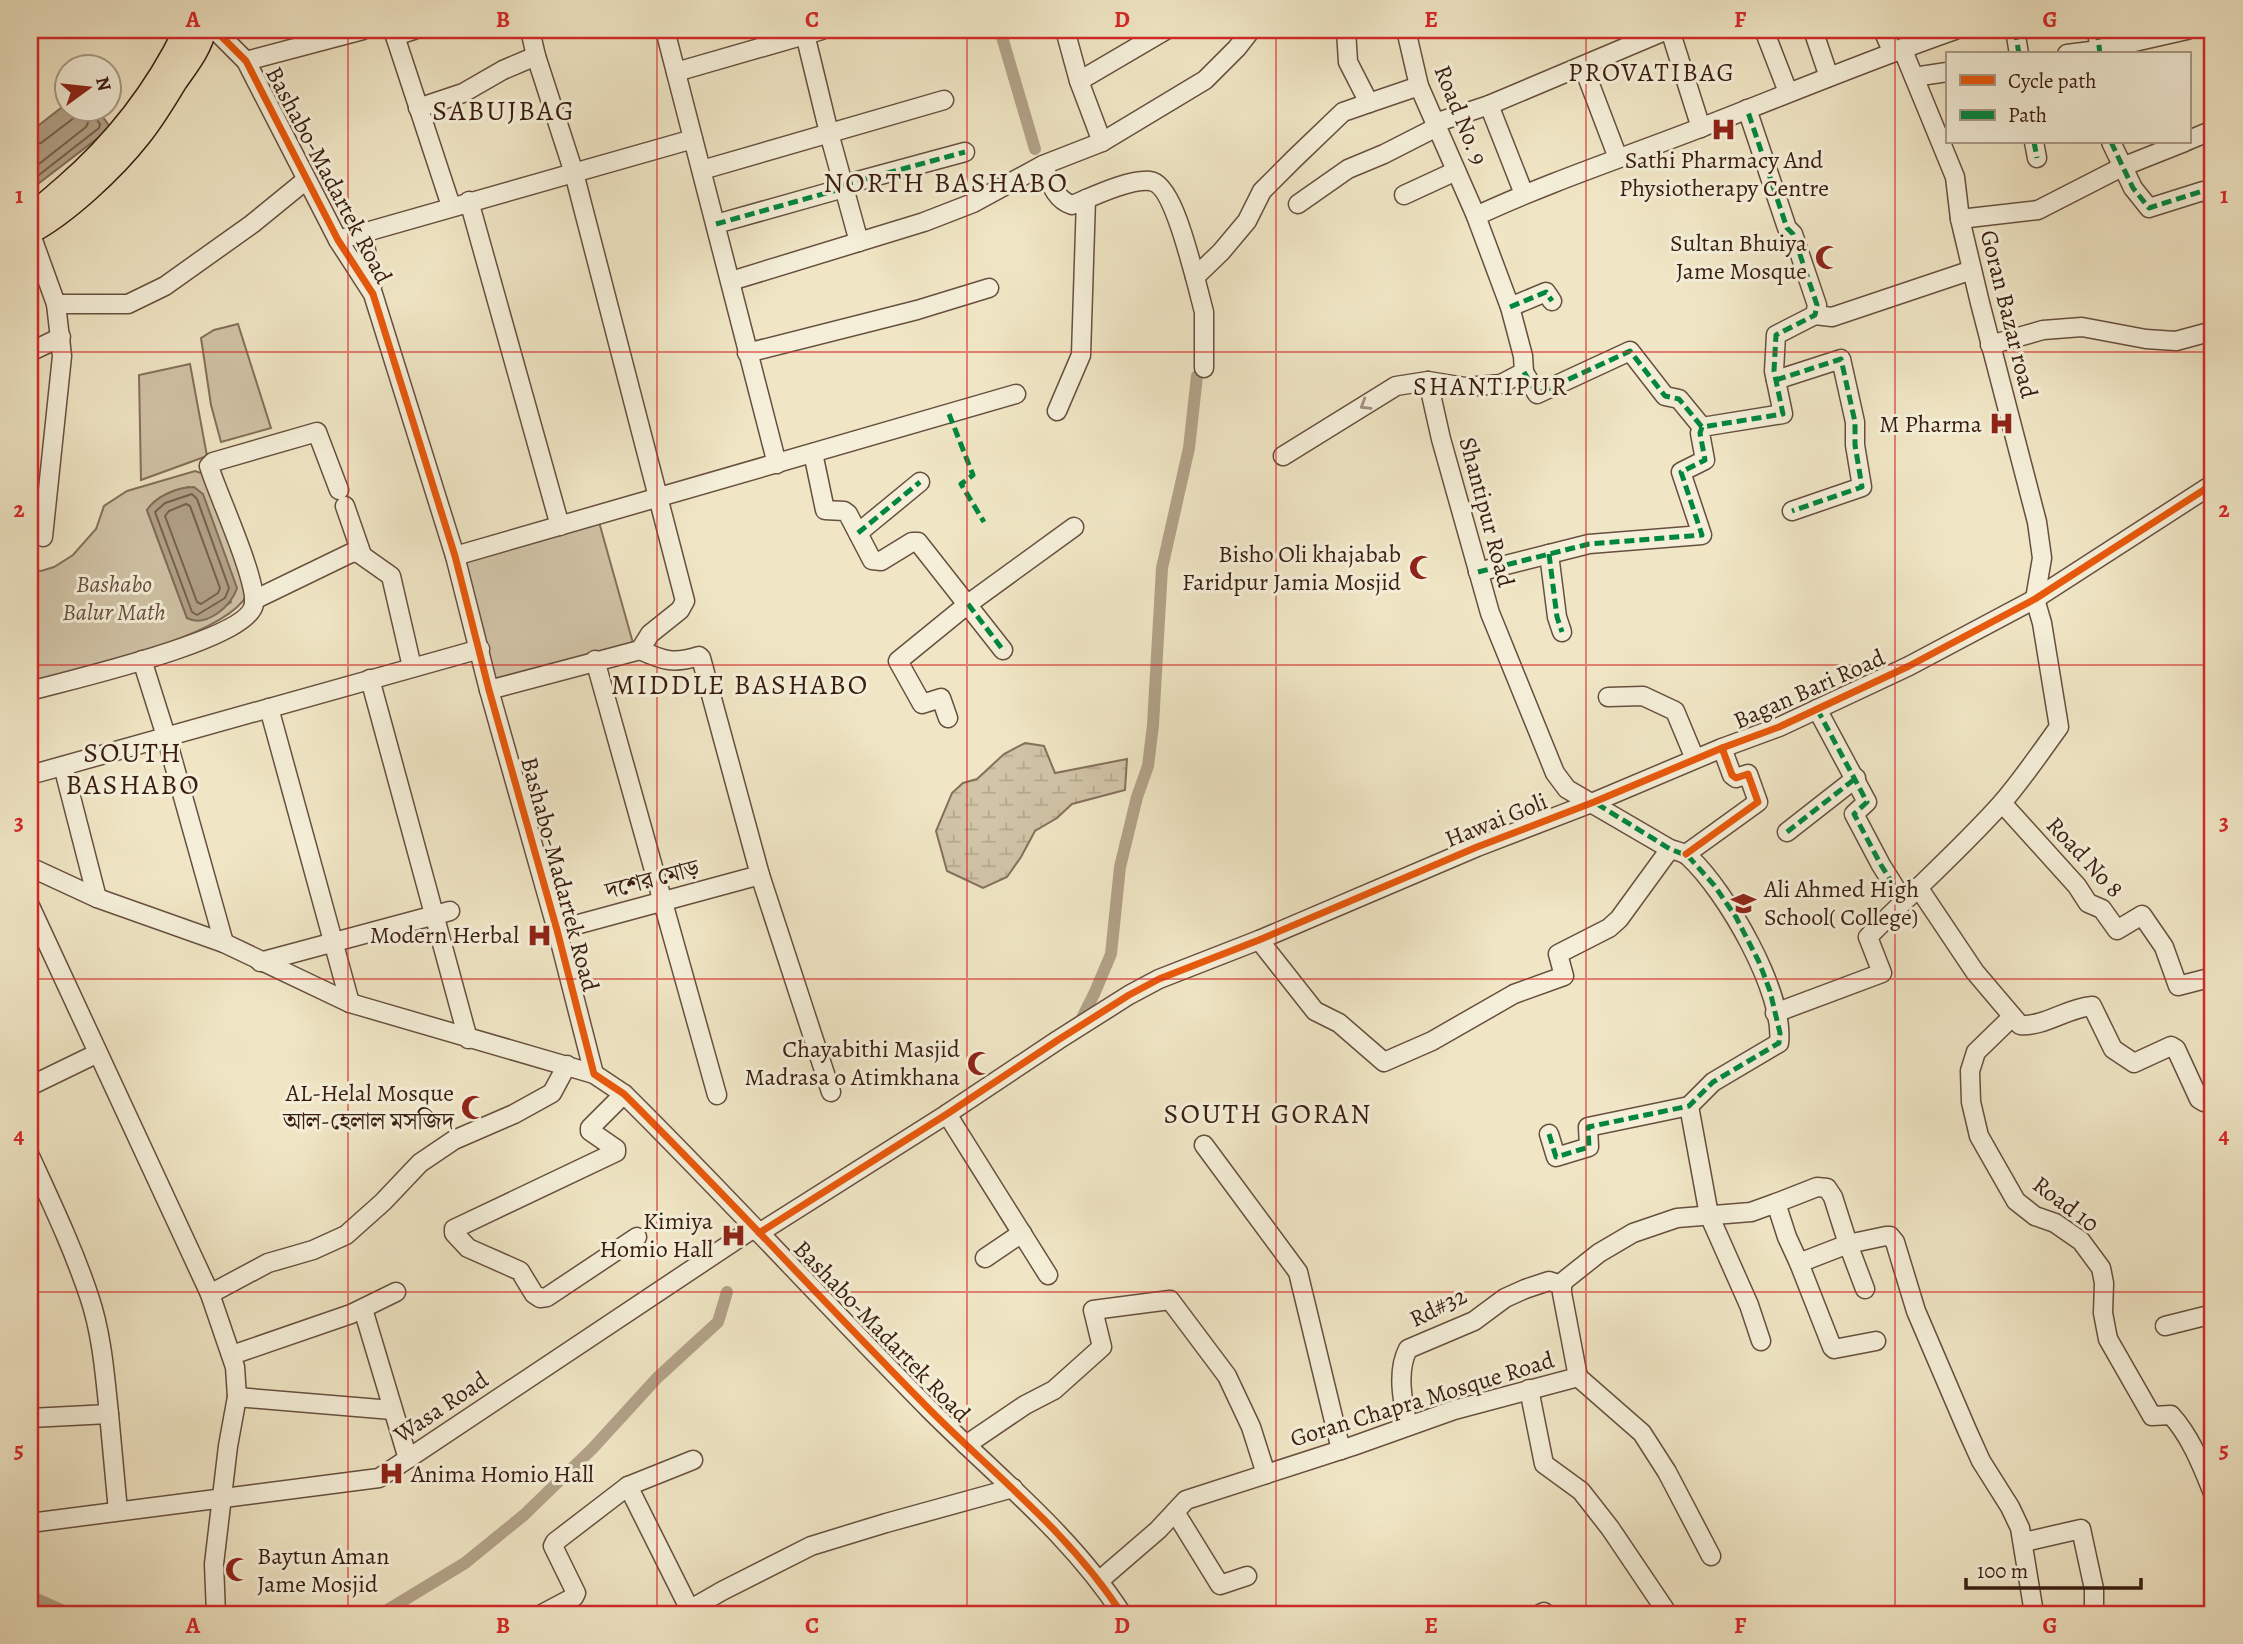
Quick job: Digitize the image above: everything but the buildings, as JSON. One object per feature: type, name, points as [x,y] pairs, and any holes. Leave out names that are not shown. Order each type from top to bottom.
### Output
[{"type":"main road","points":[[30,214],[81,174],[110,144],[197,33]]},
{"type":"main road","points":[[30,232],[69,206],[124,154],[140,135],[197,33]]},
{"type":"street","points":[[246,61],[363,30]]},
{"type":"street","points":[[414,30],[394,33],[451,206]]},
{"type":"street","points":[[530,30],[574,173],[685,601],[680,610],[650,634],[640,650]]},
{"type":"street","points":[[665,30],[777,464]]},
{"type":"street","points":[[1079,81],[1166,30]]},
{"type":"street","points":[[731,281],[924,222],[973,203],[1043,165],[1102,142],[1205,80],[1251,30]]},
{"type":"street","points":[[1346,30],[1348,62],[1368,103]]},
{"type":"street","name":"Road No. 9","points":[[1406,30],[1419,86],[1476,216]]},
{"type":"street","points":[[1298,204],[1348,169],[1384,154],[1436,125],[1668,30],[1701,128]]},
{"type":"street","points":[[1764,30],[1788,92]]},
{"type":"street","points":[[1813,30],[1829,76]]},
{"type":"street","name":"Goran Bazar road","points":[[1883,30],[1914,77],[1955,177],[1960,219],[1972,270],[2037,522],[2042,558],[2035,599]]},
{"type":"street","points":[[1702,427],[1679,399],[1665,396],[1630,351],[1536,394],[1524,372],[1523,356],[1510,307],[1476,216],[1524,194],[1955,30]]},
{"type":"street","points":[[2015,30],[2019,52]]},
{"type":"street","points":[[2097,30],[2100,52],[2187,30]]},
{"type":"street","points":[[1070,31],[1079,81],[1102,142]]},
{"type":"street","points":[[676,72],[811,32],[828,133],[859,242]]},
{"type":"street","name":"Bashabo-Madartek Road","points":[[197,33],[246,61],[338,240],[373,294],[455,556],[594,1074],[624,1094],[967,1445],[1013,1488],[1100,1580],[1122,1614]]},
{"type":"street","points":[[418,108],[463,93],[503,70],[536,56]]},
{"type":"street","points":[[1583,66],[1618,158]]},
{"type":"street","points":[[1914,77],[1946,72]]},
{"type":"street","points":[[1195,276],[1222,252],[1247,221],[1262,191],[1343,112],[1419,86]]},
{"type":"street","points":[[702,170],[944,100]]},
{"type":"street","points":[[1489,105],[1524,194]]},
{"type":"street","points":[[1747,108],[1787,228],[1793,234],[1817,305],[1815,315]]},
{"type":"street","points":[[2190,140],[2213,130]]},
{"type":"street","points":[[338,240],[693,139]]},
{"type":"street","points":[[2112,144],[2133,188],[2148,208],[2203,191],[2213,196]]},
{"type":"street","points":[[1960,219],[2038,210],[2122,167],[2180,144]]},
{"type":"street","points":[[716,224],[965,152]]},
{"type":"street","points":[[1043,165],[1054,191],[1062,202],[1072,205],[1128,184],[1151,181],[1158,185],[1172,207],[1195,276],[1204,312],[1204,368]]},
{"type":"street","points":[[1404,195],[1456,171]]},
{"type":"street","points":[[56,304],[128,304],[165,286],[252,224],[306,180]]},
{"type":"street","points":[[1057,411],[1081,355],[1086,200]]},
{"type":"street","points":[[469,201],[560,526]]},
{"type":"street","points":[[30,232],[56,304],[61,337],[62,376],[43,537]]},
{"type":"street","points":[[363,232],[373,294]]},
{"type":"street","points":[[1702,427],[1783,414],[1776,380],[1776,335],[1815,315],[1832,317],[1972,270]]},
{"type":"street","points":[[747,353],[917,310],[989,288]]},
{"type":"street","points":[[1510,307],[1546,292],[1552,301]]},
{"type":"street","points":[[1990,345],[2043,330],[2082,327],[2146,339],[2176,341],[2213,331]]},
{"type":"street","points":[[30,352],[61,337]]},
{"type":"street","points":[[1776,380],[1841,359],[1855,422],[1855,445],[1862,486],[1830,500],[1792,511]]},
{"type":"street","points":[[1283,456],[1396,386],[1428,381],[1465,387],[1501,384],[1524,372]]},
{"type":"street","name":"Shantipur Road","points":[[1428,381],[1490,613],[1555,774],[1567,789],[1678,851],[1713,886],[1736,917],[1759,961],[1780,1033],[1779,1043],[1713,1082],[1689,1106]]},
{"type":"street","points":[[455,556],[1016,394]]},
{"type":"street","points":[[1478,572],[1589,544],[1702,535],[1681,472],[1705,460],[1700,433],[1702,427]]},
{"type":"street","points":[[30,691],[190,646],[240,621],[251,610],[254,600],[249,576],[209,466],[213,462],[317,432],[362,555]]},
{"type":"street","points":[[813,453],[825,510],[844,511],[872,560],[876,562],[912,542],[918,542],[1003,650]]},
{"type":"street","points":[[858,533],[920,482]]},
{"type":"street","name":"Bagan Bari Road","points":[[1594,802],[1779,727],[1909,666],[2035,599],[2213,484]]},
{"type":"street","points":[[948,718],[941,698],[922,704],[898,661],[968,604],[1074,527]]},
{"type":"street","points":[[254,600],[357,552],[393,580],[412,667]]},
{"type":"street","points":[[1549,554],[1557,617],[1562,632]]},
{"type":"street","points":[[1775,1013],[1882,973],[1868,937],[1903,900],[1948,860],[2002,803],[2059,727],[2042,623],[2035,599]]},
{"type":"street","points":[[30,775],[480,649]]},
{"type":"street","points":[[489,690],[640,650],[659,659],[678,662],[699,656],[701,658],[760,875],[831,1092]]},
{"type":"street","points":[[142,660],[224,943]]},
{"type":"street","points":[[595,660],[717,1095]]},
{"type":"street","points":[[370,679],[442,913],[468,1039]]},
{"type":"street","points":[[1608,698],[1643,696],[1675,711],[1695,759]]},
{"type":"street","points":[[270,708],[350,1003]]},
{"type":"street","points":[[1817,709],[1867,802],[1854,814],[1903,900]]},
{"type":"street","points":[[1259,940],[1315,1011],[1339,1023],[1384,1062],[1432,1041],[1514,994],[1564,976],[1558,954],[1609,928],[1678,851],[1758,802],[1748,775],[1735,778],[1731,775],[1722,748]]},
{"type":"street","points":[[63,766],[97,898]]},
{"type":"street","points":[[1787,832],[1856,778]]},
{"type":"street","name":"Hawai Goli","points":[[1058,1040],[1129,995],[1170,974],[1259,940],[1477,847],[1594,802]]},
{"type":"street","name":"Road No 8","points":[[2002,803],[2077,886],[2088,903],[2102,909],[2117,930],[2142,915],[2164,947],[2178,986],[2213,977]]},
{"type":"street","points":[[30,867],[97,898],[224,943],[350,1003],[594,1074]]},
{"type":"street","name":"দশের মোড়","points":[[557,930],[760,875]]},
{"type":"street","points":[[1918,887],[1975,972],[2019,1021],[2092,1006],[2113,1049],[2134,1063],[2171,1046],[2176,1049],[2199,1099],[2204,1102],[2213,1101]]},
{"type":"street","points":[[260,961],[442,913]]},
{"type":"street","points":[[32,916],[210,1294],[232,1355],[237,1397],[228,1446],[214,1564],[216,1614]]},
{"type":"street","name":"Road 10","points":[[2019,1021],[1976,1052],[1970,1071],[1972,1102],[1979,1136],[2016,1201],[2035,1216],[2055,1223],[2081,1241],[2101,1268],[2104,1283],[2103,1313],[2108,1339],[2152,1416],[2171,1415],[2179,1424],[2198,1457],[2213,1493]]},
{"type":"street","name":"Wasa Road","points":[[30,1523],[379,1478],[756,1230],[947,1114],[1058,1040]]},
{"type":"street","points":[[30,1086],[98,1053]]},
{"type":"street","points":[[210,1294],[268,1263],[313,1250],[346,1235],[383,1202],[420,1163],[454,1140],[514,1114],[552,1093],[567,1065]]},
{"type":"street","points":[[624,1094],[590,1128],[590,1131],[616,1149],[616,1152],[454,1230],[454,1233],[468,1248],[520,1271],[534,1294],[540,1298],[547,1297],[637,1237]]},
{"type":"street","points":[[1549,1134],[1556,1157],[1589,1147],[1588,1127],[1689,1106],[1709,1215],[1749,1305],[1761,1341]]},
{"type":"street","points":[[947,1114],[1048,1275]]},
{"type":"street","points":[[1204,1145],[1298,1272],[1341,1450]]},
{"type":"street","points":[[30,1156],[38,1193],[90,1299],[104,1365],[118,1511]]},
{"type":"street","points":[[1562,1285],[1599,1253],[1633,1233],[1677,1219],[1751,1212],[1817,1186],[1827,1188],[1833,1197],[1847,1244],[1865,1289]]},
{"type":"street","points":[[1776,1203],[1832,1347],[1834,1349],[1876,1340]]},
{"type":"street","points":[[985,1258],[1023,1233]]},
{"type":"street","points":[[1799,1263],[1847,1244],[1886,1236],[1890,1236],[1895,1242],[1916,1311],[1967,1430],[1981,1461],[2020,1528],[2033,1607]]},
{"type":"street","name":"Rd#32","points":[[1408,1426],[1402,1396],[1404,1357],[1408,1349],[1474,1321],[1505,1298],[1549,1281],[1562,1285]]},
{"type":"street","name":"Goran Chapra Mosque Road","points":[[1100,1580],[1158,1530],[1186,1500],[1454,1410],[1578,1377],[1562,1285]]},
{"type":"street","points":[[232,1355],[363,1309],[397,1292]]},
{"type":"street","points":[[967,1445],[1025,1405],[1054,1390],[1102,1347],[1093,1310],[1170,1300],[1227,1376],[1251,1427],[1266,1474]]},
{"type":"street","points":[[363,1309],[408,1459]]},
{"type":"street","points":[[2165,1326],[2213,1314]]},
{"type":"street","points":[[1578,1377],[1642,1433],[1667,1472],[1711,1556]]},
{"type":"street","points":[[1528,1389],[1544,1464],[1581,1492],[1610,1528],[1668,1614]]},
{"type":"street","points":[[237,1397],[392,1410]]},
{"type":"street","points":[[30,1418],[109,1415]]},
{"type":"street","points":[[542,1614],[576,1595],[553,1544],[628,1486],[693,1460]]},
{"type":"street","points":[[628,1486],[688,1612],[811,1546],[886,1522],[1013,1488]]},
{"type":"street","points":[[1175,1512],[1220,1585],[1247,1576]]},
{"type":"street","points":[[2024,1542],[2079,1528],[2083,1531],[2094,1589],[2094,1614]]},
{"type":"green space","points":[[238,324],[271,428],[221,442],[211,405],[201,338],[214,330]]},
{"type":"green space","points":[[190,364],[207,456],[141,480],[139,375]]},
{"type":"green space","name":"Bashabo Balur Math","points":[[195,471],[207,475],[247,595],[233,611],[181,638],[114,660],[30,682],[30,569],[41,571],[54,567],[73,555],[96,529],[104,506],[127,491]],"holes":[[[189,487],[231,602],[206,619],[187,618],[147,510],[155,501],[171,492]]]},
{"type":"green space","points":[[599,522],[633,643],[494,681],[462,561]]},
{"type":"green space","points":[[1025,743],[1044,746],[1055,773],[1127,759],[1125,790],[1072,804],[1057,818],[1035,831],[1007,877],[983,888],[947,871],[936,831],[952,793],[963,783],[977,779],[1004,754]]},
{"type":"water","points":[[52,115],[52,122],[107,122],[111,128],[30,190],[30,132]]},
{"type":"water","points":[[194,487],[203,494],[237,588],[224,608],[202,620],[187,618],[147,510],[156,500],[168,493]]},
{"type":"waterway","points":[[1000,30],[1035,149]]},
{"type":"waterway","points":[[1077,1028],[1111,954],[1120,867],[1137,797],[1148,766],[1162,568],[1189,448],[1197,376]]},
{"type":"waterway","points":[[381,1614],[465,1563],[524,1515],[593,1448],[657,1378],[718,1322],[727,1292]]},
{"type":"waterway","points":[[30,1596],[70,1614]]},
{"type":"marked path","points":[[2015,30],[2019,52]]},
{"type":"marked path","points":[[2097,30],[2100,52]]},
{"type":"marked path","points":[[1478,572],[1589,544],[1702,535],[1681,472],[1705,460],[1700,433],[1702,427],[1783,414],[1774,371],[1776,335],[1815,315],[1817,305],[1793,234],[1787,228],[1747,109]]},
{"type":"marked path","points":[[2034,144],[2037,158]]},
{"type":"marked path","points":[[2112,144],[2133,188],[2149,208],[2203,191],[2213,196]]},
{"type":"marked path","points":[[843,185],[965,152]]},
{"type":"marked path","points":[[716,224],[844,188]]},
{"type":"marked path","points":[[1510,307],[1546,292],[1552,301]]},
{"type":"marked path","points":[[1524,372],[1537,394],[1630,351],[1665,396],[1679,399],[1702,427]]},
{"type":"marked path","points":[[1776,380],[1841,359],[1855,422],[1855,445],[1862,487],[1792,511]]},
{"type":"marked path","points":[[949,414],[973,475],[961,484],[984,522]]},
{"type":"marked path","points":[[858,533],[920,482]]},
{"type":"marked path","points":[[1549,554],[1557,617],[1562,632]]},
{"type":"marked path","points":[[968,604],[1003,650]]},
{"type":"marked path","points":[[1817,709],[1867,802],[1854,814],[1903,900]]},
{"type":"marked path","points":[[1787,832],[1856,778]]},
{"type":"marked path","points":[[1549,1134],[1556,1157],[1589,1147],[1588,1127],[1689,1106],[1713,1082],[1779,1043],[1780,1033],[1770,991],[1759,962],[1736,917],[1714,885],[1688,856],[1670,849],[1594,802]]},
{"type":"cycle path","points":[[215,30],[246,61],[338,240],[373,294],[455,556],[594,1074],[624,1094],[930,1410],[1032,1507],[1080,1558],[1122,1614]]},
{"type":"cycle path","points":[[759,1233],[1058,1040],[1159,979],[1259,940],[1477,847],[1779,727],[1909,666],[2035,599],[2213,484]]},
{"type":"cycle path","points":[[1686,854],[1758,802],[1748,774],[1736,778],[1732,775],[1722,748]]},
{"type":"place","name":"Sathi Pharmacy And Physiotherapy Centre","points":[[1724,129]]},
{"type":"place","name":"Sultan Bhuiya Jame Mosque","points":[[1827,257]]},
{"type":"place","name":"M Pharma","points":[[2002,424]]},
{"type":"place","name":"Bisho Oli khajabab Faridpur Jamia Mosjid","points":[[1421,568]]},
{"type":"place","name":"Ali Ahmed High School( College)","points":[[1744,903]]},
{"type":"place","name":"Modern Herbal","points":[[539,935]]},
{"type":"place","name":"Chayabithi Masjid Madrasa o Atimkhana","points":[[980,1063]]},
{"type":"place","name":"AL-Helal Mosque আল-হেলাল মসজিদ","points":[[474,1107]]},
{"type":"place","name":"Kimiya Homio Hall","points":[[733,1235]]},
{"type":"place","name":"Anima Homio Hall","points":[[391,1474]]},
{"type":"place","name":"Baytun Aman Jame Mosjid","points":[[237,1570]]},
{"type":"district","name":"PROVATIBAG","points":[[1652,72]]},
{"type":"district","name":"SABUJBAG","points":[[504,110]]},
{"type":"district","name":"NORTH BASHABO","points":[[946,182]]},
{"type":"district","name":"SHANTIPUR","points":[[1491,386]]},
{"type":"district","name":"MIDDLE BASHABO","points":[[740,684]]},
{"type":"district","name":"SOUTH BASHABO","points":[[133,768]]},
{"type":"district","name":"SOUTH GORAN","points":[[1268,1113]]}]
